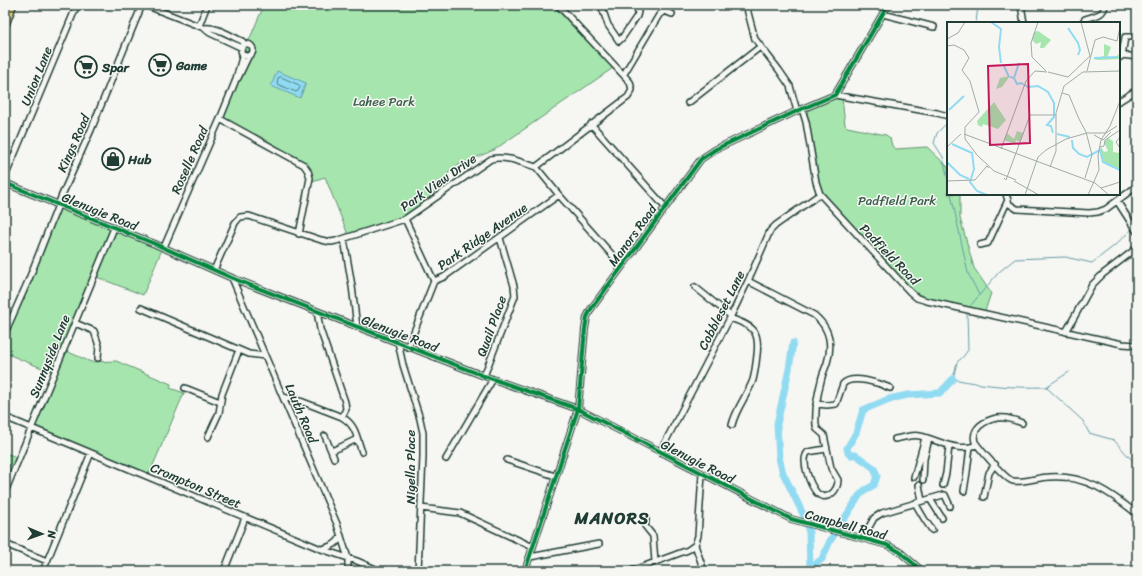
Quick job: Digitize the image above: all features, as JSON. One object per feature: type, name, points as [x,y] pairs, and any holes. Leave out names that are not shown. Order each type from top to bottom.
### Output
[{"type":"main road","points":[[5,26],[13,5]]},
{"type":"street","name":"Union Lane","points":[[5,177],[77,5]]},
{"type":"street","name":"Kings Road","points":[[5,333],[142,5]]},
{"type":"street","points":[[145,5],[201,27],[210,33],[243,46],[249,44],[253,47],[252,53],[249,56],[243,54],[243,46]]},
{"type":"street","points":[[201,27],[207,5]]},
{"type":"street","points":[[558,5],[624,74],[631,84],[631,93],[536,167],[622,266]]},
{"type":"street","points":[[601,5],[608,25],[619,41],[637,16],[638,12],[636,6]]},
{"type":"street","name":"Padfield Road","points":[[746,5],[752,33],[760,47],[790,86],[799,110],[806,122],[816,182],[820,194],[910,292],[917,298],[927,301],[1122,344],[1134,345]]},
{"type":"street","points":[[888,5],[835,95],[947,116]]},
{"type":"street","points":[[1021,5],[1024,22]]},
{"type":"street","points":[[1083,22],[1085,19],[1095,17],[1103,11],[1105,5]]},
{"type":"street","points":[[624,74],[659,15],[664,11],[672,14]]},
{"type":"street","points":[[883,14],[934,27]]},
{"type":"street","points":[[1130,37],[1125,37],[1121,56],[1137,57]]},
{"type":"street","points":[[688,103],[760,47]]},
{"type":"street","name":"Roselle Road","points":[[164,247],[220,119],[235,82],[243,54]]},
{"type":"street","name":"Roselle Road","points":[[235,82],[249,56]]},
{"type":"street","points":[[1120,100],[1137,90]]},
{"type":"street","name":"Manors Road","points":[[525,571],[578,409],[587,317],[598,298],[701,159],[716,149],[799,110],[835,95]]},
{"type":"street","points":[[220,119],[304,165],[308,171],[309,184],[299,234]]},
{"type":"street","points":[[592,124],[665,207]]},
{"type":"street","name":"Park View Drive","points":[[214,270],[235,223],[240,217],[249,216],[299,234],[331,242],[406,219],[491,158],[497,157],[508,159],[536,167]]},
{"type":"street","name":"Glenugie Road","points":[[5,183],[164,247],[232,278],[484,376],[578,409],[781,515]]},
{"type":"street","points":[[1006,195],[1013,207],[1021,210],[1078,213],[1102,211],[1137,186]]},
{"type":"street","name":"Cobbleset Lane","points":[[660,452],[748,281],[772,228],[820,194]]},
{"type":"street","name":"Park Ridge Avenue","points":[[408,347],[434,281],[444,277],[559,195]]},
{"type":"street","points":[[980,244],[988,243],[1008,200]]},
{"type":"street","points":[[1117,201],[1137,232]]},
{"type":"street","points":[[406,219],[434,281]]},
{"type":"street","name":"Sunnyside Lane","points":[[5,492],[114,228]]},
{"type":"street","name":"Quail Place","points":[[484,376],[514,296],[514,286],[500,238]]},
{"type":"street","points":[[344,239],[357,327]]},
{"type":"street","points":[[1066,332],[1092,285],[1103,274],[1137,248]]},
{"type":"street","name":"Lauth Road","points":[[232,278],[331,510],[348,558],[348,571]]},
{"type":"street","points":[[748,281],[814,315],[827,330],[830,338],[829,354],[821,379],[816,404],[816,425],[817,429],[824,435],[831,468],[838,480],[835,491],[826,496],[820,495],[815,489],[808,475],[804,460],[808,452],[826,449]]},
{"type":"street","points":[[695,287],[730,317],[751,328],[756,334],[758,343],[755,371],[752,382],[736,412],[732,425]]},
{"type":"street","points":[[141,308],[240,350],[254,355],[265,356]]},
{"type":"street","points":[[318,311],[320,329],[346,405],[345,412],[342,417]]},
{"type":"street","points":[[75,323],[94,331],[99,346],[98,358]]},
{"type":"street","points":[[1134,345],[1137,339]]},
{"type":"street","name":"Nigella Place","points":[[398,342],[403,365],[422,425],[423,457],[418,571]]},
{"type":"street","points":[[208,437],[219,413],[222,394],[240,350]]},
{"type":"street","points":[[446,459],[493,379]]},
{"type":"street","points":[[816,404],[836,404],[843,384],[850,380],[865,380],[890,388]]},
{"type":"street","points":[[185,388],[220,402]]},
{"type":"street","points":[[283,396],[303,402],[348,420],[353,426],[362,452]]},
{"type":"street","name":"Crompton Street","points":[[5,417],[321,549],[380,571]]},
{"type":"street","points":[[1022,423],[1004,418],[985,422],[976,430],[974,439],[977,445],[1011,480],[1018,481],[1055,476],[1075,478],[1101,488],[1137,514]]},
{"type":"street","points":[[325,436],[334,458]]},
{"type":"street","points":[[896,439],[920,436],[949,446],[970,447],[977,445]]},
{"type":"street","points":[[914,477],[927,438]]},
{"type":"street","points":[[923,480],[927,438]]},
{"type":"street","points":[[332,451],[357,439]]},
{"type":"street","points":[[943,485],[949,446]]},
{"type":"street","points":[[964,491],[970,447]]},
{"type":"street","points":[[42,571],[92,453]]},
{"type":"street","points":[[507,460],[555,476]]},
{"type":"street","points":[[984,497],[989,472],[995,464]]},
{"type":"street","points":[[635,570],[688,550],[695,545],[698,536],[702,474]]},
{"type":"street","points":[[919,485],[922,501]]},
{"type":"street","points":[[863,538],[871,522],[877,516],[944,495],[950,506]]},
{"type":"street","points":[[930,499],[942,518]]},
{"type":"street","points":[[915,503],[932,530]]},
{"type":"street","points":[[421,508],[460,513],[533,547]]},
{"type":"street","name":"Campbell Road","points":[[781,515],[801,523],[881,543],[900,552],[915,563],[922,571]]},
{"type":"street","points":[[224,571],[246,518]]},
{"type":"street","points":[[646,520],[645,526],[653,536],[655,562]]},
{"type":"street","points":[[321,549],[335,545],[341,536]]},
{"type":"street","points":[[5,544],[47,561]]},
{"type":"street","points":[[530,557],[599,544]]},
{"type":"street","points":[[695,545],[704,571]]},
{"type":"green space","name":"Lahee Park","points":[[264,5],[552,5],[613,68],[494,150],[452,168],[427,203],[406,218],[349,237],[325,177],[309,182],[304,165],[219,119],[245,56],[241,50],[242,46],[247,43],[250,38]]},
{"type":"green space","name":"Padfield Park","points":[[836,97],[842,98],[845,125],[847,127],[886,135],[890,138],[892,146],[896,149],[927,147],[947,166],[947,195],[960,195],[960,218],[974,268],[991,293],[985,311],[979,311],[932,300],[907,287],[820,193],[807,114],[807,111]]},
{"type":"green space","points":[[58,204],[163,247],[143,295],[94,276],[64,350],[91,362],[116,361],[171,384],[170,388],[184,393],[148,477],[31,428],[54,373],[5,353],[5,334]]},
{"type":"green space","points":[[5,453],[17,457],[7,480],[5,479]]},
{"type":"water","points":[[277,71],[306,83],[300,98],[271,86]]},
{"type":"waterway","points":[[976,22],[978,5]]},
{"type":"waterway","points":[[947,123],[937,133],[934,143],[943,157],[947,175]]},
{"type":"waterway","points":[[951,195],[968,273],[979,295]]},
{"type":"waterway","points":[[971,305],[999,272],[1015,259],[1065,257],[1092,263],[1130,231]]},
{"type":"waterway","points":[[967,313],[968,350],[957,362],[953,379],[999,386],[1046,387],[1083,421],[1089,433],[1114,440],[1130,458],[1137,463]]},
{"type":"waterway","points":[[793,343],[777,424],[779,458],[783,473],[804,516],[809,532],[810,568]]},
{"type":"waterway","points":[[1046,387],[1069,372]]},
{"type":"waterway","points":[[811,571],[810,568],[822,559],[830,541],[859,496],[865,490],[874,485],[877,476],[874,468],[856,455],[851,455],[848,453],[847,448],[856,433],[863,410],[889,399],[908,395],[940,393],[953,379]]},
{"type":"cycle path","points":[[525,571],[578,409],[585,329],[587,317],[591,309],[701,159],[716,149],[835,95],[888,5]]},
{"type":"cycle path","points":[[5,183],[155,244],[232,278],[484,376],[578,409],[791,519],[887,545],[900,552],[922,571]]},
{"type":"place","name":"Game","points":[[160,65]]},
{"type":"place","name":"Spar","points":[[86,67]]},
{"type":"place","name":"Hub","points":[[113,159]]},
{"type":"district","name":"MANORS","points":[[612,518]]}]
